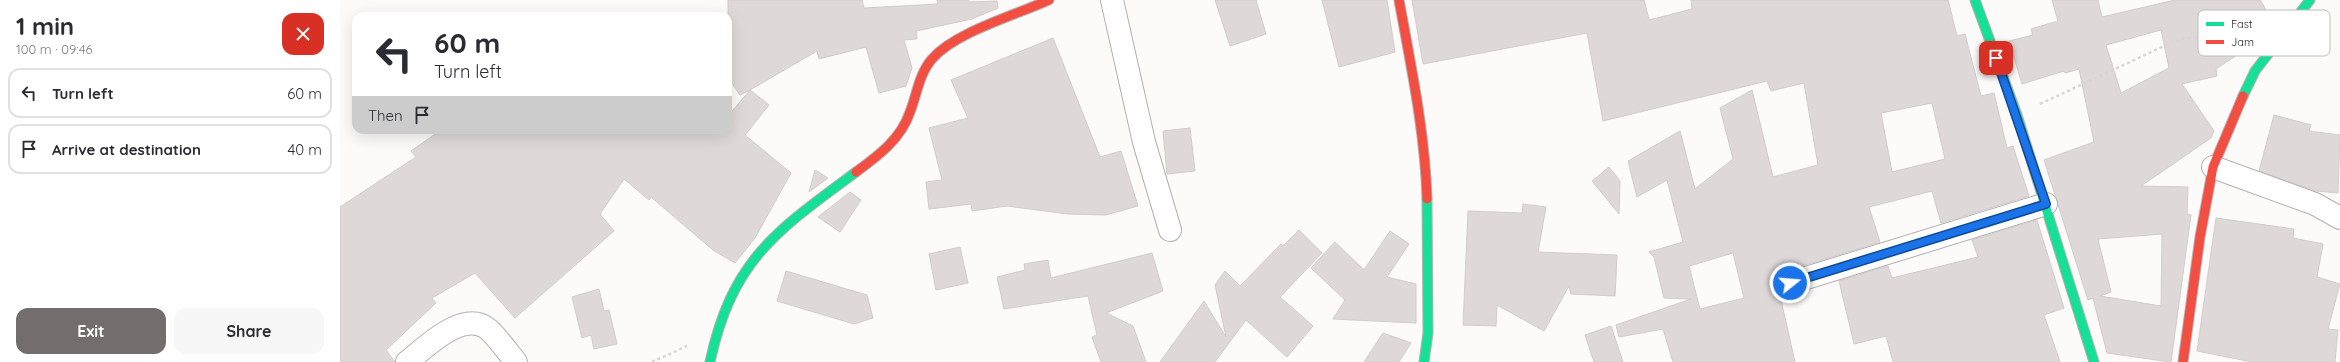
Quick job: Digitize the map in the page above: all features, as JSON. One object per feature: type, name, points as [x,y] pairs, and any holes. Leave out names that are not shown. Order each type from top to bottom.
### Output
[{"type":"street","points":[[710,362],[716,335],[730,297],[750,264],[781,230],[878,153],[900,132],[911,116],[922,75],[938,52],[966,35],[1049,0]]},
{"type":"street","points":[[1112,0],[1144,142],[1170,230]]},
{"type":"street","points":[[1399,0],[1418,103],[1426,170],[1429,254],[1428,333],[1424,362]]},
{"type":"street","points":[[1975,0],[2017,115],[2094,362]]},
{"type":"street","points":[[2302,10],[2310,0]]},
{"type":"street","points":[[2183,362],[2200,237],[2213,167],[2231,120],[2255,71],[2267,56]]},
{"type":"street","points":[[2213,167],[2302,199],[2340,218]]},
{"type":"street","points":[[1790,283],[2046,204]]},
{"type":"street","points":[[407,362],[441,334],[466,324],[476,324],[487,328],[516,362]]},
{"type":"path","points":[[2017,115],[2179,39],[2198,37]]},
{"type":"path","points":[[2234,56],[2255,71]]},
{"type":"path","points":[[652,362],[716,335]]},
{"type":"building","points":[[728,0],[862,0],[864,8],[938,4],[937,0],[968,0],[969,2],[997,1],[998,8],[972,19],[916,31],[917,39],[904,40],[912,68],[906,86],[879,93],[866,47],[819,59],[817,51],[740,95],[732,84],[732,12],[728,12]]},
{"type":"building","points":[[1215,0],[1256,0],[1266,34],[1230,46]]},
{"type":"building","points":[[1322,0],[1387,0],[1395,52],[1339,67]]},
{"type":"building","points":[[1412,0],[1644,0],[1649,20],[1692,9],[1691,0],[1948,0],[1957,36],[1965,34],[1981,96],[1994,93],[2007,148],[2013,146],[2029,196],[1941,223],[1932,191],[1869,207],[1880,242],[1786,271],[1781,275],[1777,282],[1795,362],[1673,362],[1663,329],[1619,337],[1616,325],[1691,299],[1664,298],[1654,257],[1649,252],[1683,242],[1667,180],[1637,197],[1628,161],[1680,131],[1695,189],[1733,159],[1720,108],[1752,90],[1773,177],[1818,165],[1804,83],[1771,91],[1767,81],[1603,121],[1587,33],[1423,64]],"holes":[[[1932,103],[1945,159],[1892,172],[1881,113]],[[1733,253],[1744,298],[1700,309],[1689,266]]]},
{"type":"building","points":[[2052,0],[2098,0],[2102,17],[2175,0],[2260,0],[2266,10],[2198,10],[2198,56],[2236,56],[2216,69],[2217,76],[2182,84],[2214,131],[2211,138],[2141,186],[2188,187],[2187,214],[2191,215],[2171,362],[2107,353],[2093,298],[2088,300],[2044,160],[2094,142],[2079,69],[2065,73],[2064,71],[2022,84],[2009,41],[2033,35],[2031,29],[2058,21]],"holes":[[[2161,30],[2169,68],[2121,93],[2106,45]],[[2162,234],[2161,306],[2100,296],[2111,292],[2098,239]]]},
{"type":"building","points":[[1053,38],[1100,157],[1121,151],[1138,206],[1106,215],[1068,214],[1007,206],[972,211],[971,204],[929,209],[926,182],[942,180],[929,128],[968,118],[951,80]]},
{"type":"building","points":[[750,90],[769,105],[745,135],[791,173],[755,238],[735,263],[713,250],[651,197],[649,200],[624,179],[600,214],[614,231],[515,318],[475,273],[432,298],[436,303],[386,350],[395,362],[340,362],[340,207],[416,157],[411,151],[435,134],[732,134],[732,111]]},
{"type":"building","points":[[2274,115],[2311,125],[2309,131],[2340,135],[2338,193],[2316,191],[2259,171]]},
{"type":"building","points":[[1190,128],[1195,171],[1167,174],[1163,131]]},
{"type":"building","points":[[1609,167],[1620,181],[1619,214],[1592,181]]},
{"type":"building","points":[[815,170],[828,178],[809,192]]},
{"type":"building","points":[[850,192],[861,200],[840,232],[818,217]]},
{"type":"building","points":[[1523,204],[1546,207],[1538,252],[1617,255],[1615,296],[1571,294],[1569,286],[1544,331],[1497,305],[1496,326],[1463,325],[1468,211],[1522,213]]},
{"type":"building","points":[[2216,218],[2294,229],[2293,238],[2323,244],[2317,277],[2340,284],[2328,329],[2338,330],[2335,362],[2252,362],[2197,351]]},
{"type":"building","points":[[2037,220],[2064,308],[2044,315],[2060,362],[1893,362],[1886,336],[1854,344],[1839,281],[1888,266],[1892,278],[1978,257],[1972,240]]},
{"type":"building","points":[[1299,230],[1322,253],[1280,297],[1313,326],[1287,357],[1246,320],[1215,362],[1160,362],[1204,301],[1226,337],[1215,285],[1225,271],[1240,286],[1281,244],[1283,246]]},
{"type":"building","points":[[1390,231],[1409,244],[1387,277],[1416,284],[1416,323],[1333,319],[1345,300],[1311,268],[1335,242],[1364,270]]},
{"type":"building","points":[[960,247],[968,283],[936,290],[929,254]]},
{"type":"building","points":[[1152,253],[1163,291],[1106,313],[1133,326],[1146,362],[1101,362],[1092,337],[1097,335],[1088,296],[1004,309],[997,277],[1025,270],[1024,264],[1048,260],[1051,278]]},
{"type":"building","points":[[786,271],[867,295],[873,318],[854,324],[777,301]]},
{"type":"building","points":[[599,289],[604,311],[609,310],[617,344],[594,349],[591,335],[582,338],[572,297]]},
{"type":"building","points":[[1611,326],[1623,362],[1594,362],[1585,335]]},
{"type":"building","points":[[1383,333],[1411,343],[1399,362],[1364,362]]},
{"type":"traffic: fast","points":[[1975,0],[2017,115],[2094,362]]},
{"type":"traffic: fast","points":[[2302,10],[2310,0]]},
{"type":"traffic: fast","points":[[2243,96],[2255,71],[2267,56]]},
{"type":"traffic: fast","points":[[710,362],[719,327],[731,298],[745,273],[761,251],[780,231],[856,172]]},
{"type":"traffic: fast","points":[[1424,362],[1428,333],[1427,199]]},
{"type":"traffic: jam","points":[[856,172],[888,146],[901,131],[910,112],[924,71],[932,59],[942,49],[970,32],[1049,0]]},
{"type":"traffic: jam","points":[[1399,0],[1413,74],[1426,174],[1427,199]]},
{"type":"traffic: jam","points":[[2183,362],[2200,237],[2213,167],[2243,96]]},
{"type":"route","points":[[1790,283],[1929,242],[2046,204],[2017,115],[1996,58]]}]
